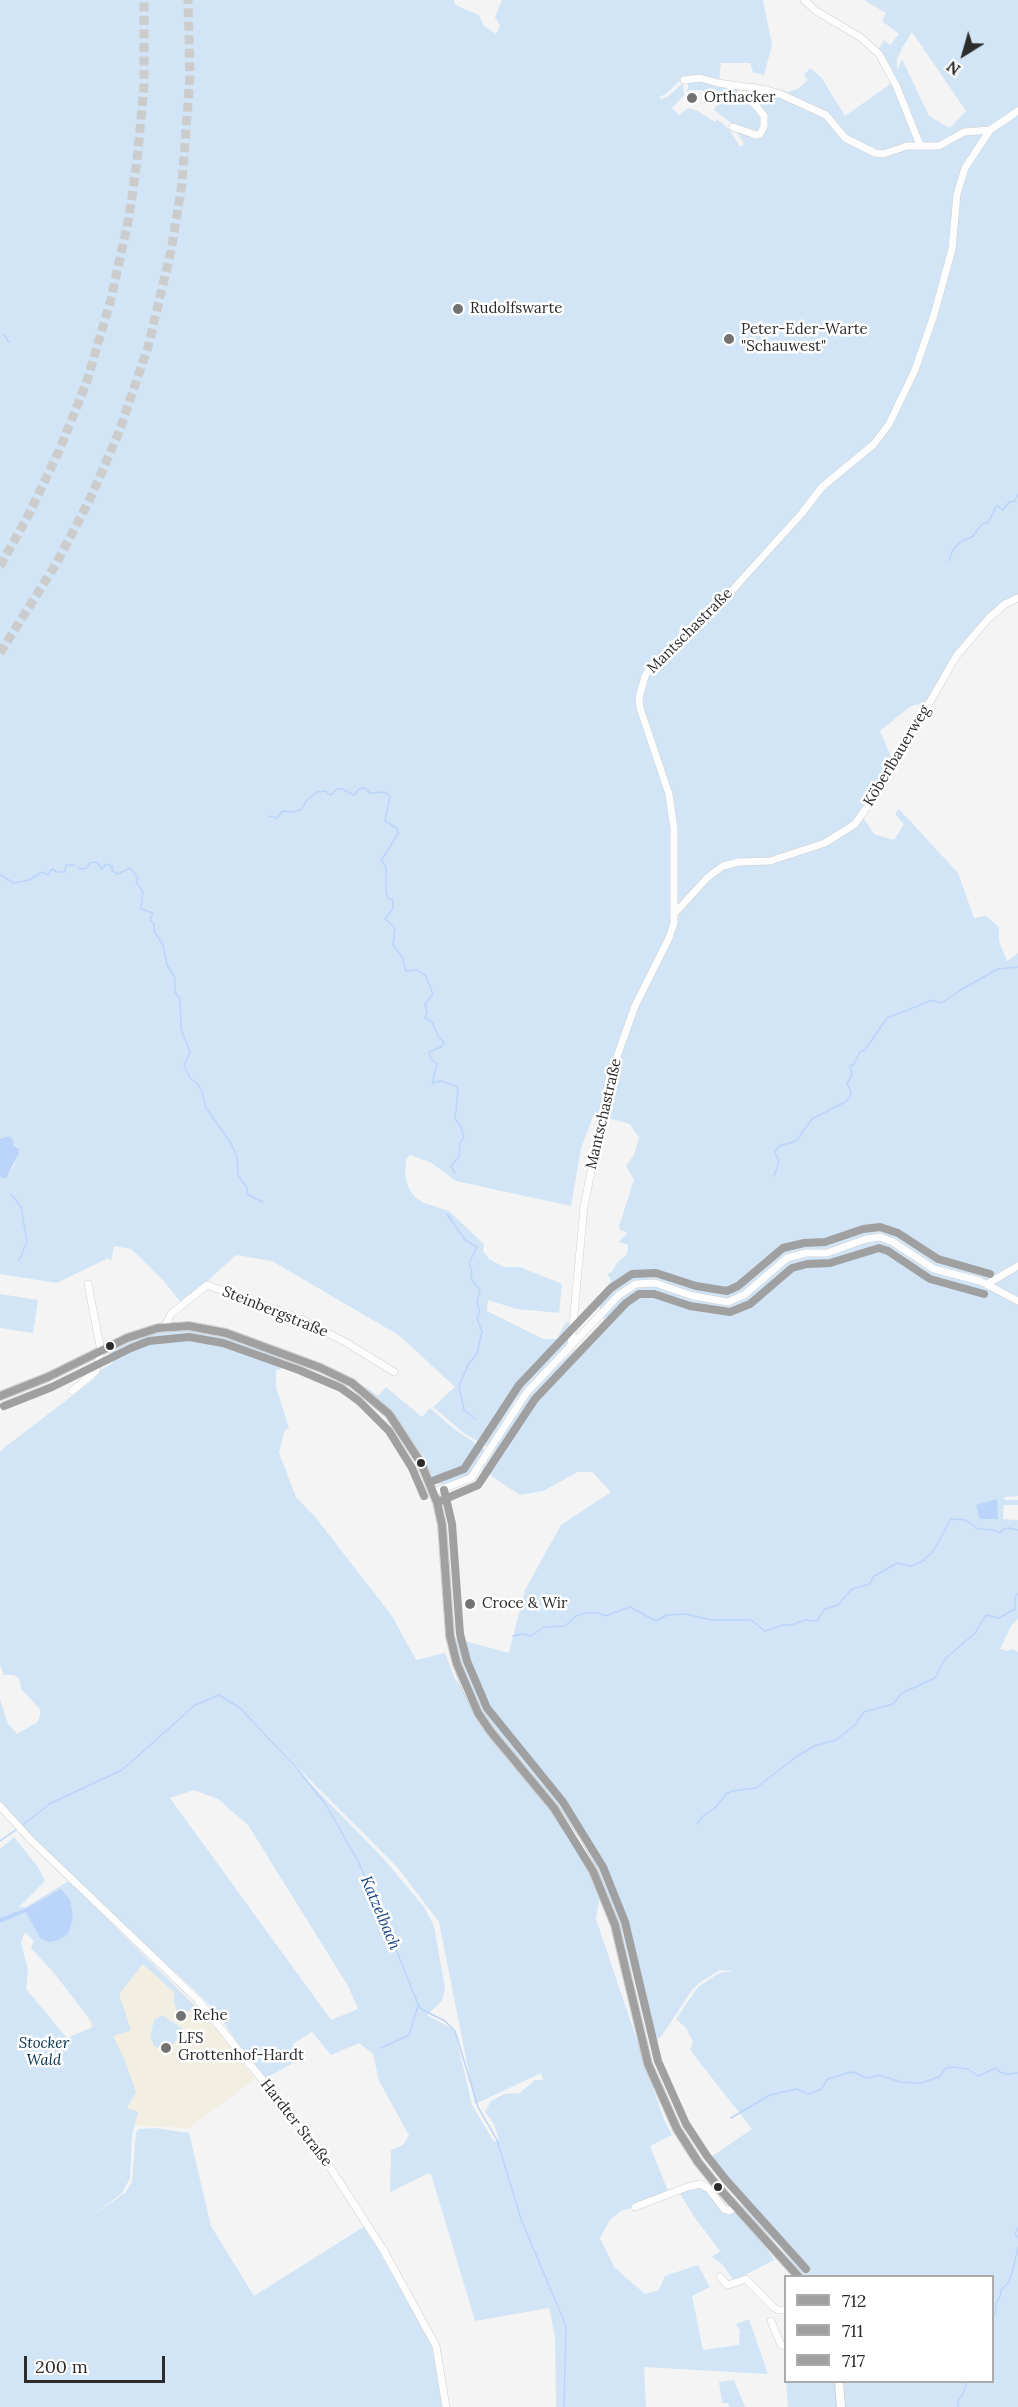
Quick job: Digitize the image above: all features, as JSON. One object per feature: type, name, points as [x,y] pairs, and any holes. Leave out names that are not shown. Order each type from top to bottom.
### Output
[{"type":"main road","points":[[0,1396],[48,1377],[127,1338],[164,1328],[189,1326],[226,1333],[303,1360],[352,1383],[378,1402],[397,1424],[421,1463],[434,1492],[442,1525],[450,1636],[466,1689],[491,1732],[554,1808],[593,1871],[615,1925],[643,2045],[655,2082],[677,2129],[698,2163],[796,2275]]},
{"type":"main road","points":[[838,2383],[841,2407]]},
{"type":"street","points":[[804,0],[816,11],[860,37],[879,54],[896,85],[920,145]]},
{"type":"street","points":[[684,80],[700,78],[780,94],[826,115],[842,136],[869,151],[883,153],[920,145],[939,146],[964,132],[990,130],[1018,111]]},
{"type":"street","points":[[733,127],[756,135],[760,134],[764,127],[764,116],[749,97],[753,87]]},
{"type":"street","name":"Mantschastraße","points":[[571,1346],[584,1207],[609,1079],[635,1006],[672,931],[674,914],[674,829],[671,804],[640,708],[639,698],[645,676],[652,665],[728,595],[802,513],[822,487],[874,444],[889,424],[919,361],[934,315],[952,249],[959,186],[966,168],[990,130]]},
{"type":"street","name":"Köberlbauerweg","points":[[674,914],[714,871],[723,866],[739,862],[770,861],[792,854],[825,843],[855,824],[879,790],[958,654],[989,618],[1005,604],[1018,598]]},
{"type":"street","points":[[674,901],[684,902]]},
{"type":"street","points":[[434,1492],[471,1478],[527,1392],[619,1295],[636,1284],[655,1283],[693,1296],[728,1302],[744,1294],[787,1258],[806,1253],[834,1251],[874,1237],[888,1239],[934,1269],[987,1284],[1018,1301]]},
{"type":"street","points":[[987,1284],[1018,1266]]},
{"type":"street","points":[[72,1391],[96,1371],[101,1351],[88,1284]]},
{"type":"street","name":"Steinbergstraße","points":[[164,1328],[171,1314],[207,1285],[301,1319],[347,1343],[394,1372]]},
{"type":"street","name":"Hardter Straße","points":[[0,1806],[22,1831],[197,1999],[317,2148],[384,2251],[436,2346],[446,2407]]},
{"type":"street","points":[[635,2207],[700,2184],[708,2188],[724,2209],[729,2211],[736,2207]]},
{"type":"street","points":[[720,2277],[728,2284],[743,2278],[748,2279],[773,2307],[784,2310]]},
{"type":"street","points":[[771,2321],[781,2345],[784,2346]]},
{"type":"shaded area","name":"LFS Grottenhof-Hardt","points":[[127,1939],[208,2018],[255,2079],[189,2128],[129,2125],[77,1991],[83,1967]]},
{"type":"green space","points":[[0,0],[454,0],[455,4],[479,15],[484,26],[496,34],[500,26],[495,17],[502,0],[763,0],[772,45],[764,75],[753,72],[750,63],[721,63],[719,81],[691,77],[679,81],[666,94],[659,97],[661,99],[667,97],[683,83],[684,95],[672,108],[679,115],[688,108],[698,111],[715,122],[717,119],[730,130],[740,147],[744,144],[735,129],[749,131],[731,123],[714,110],[720,101],[702,90],[687,92],[689,81],[738,89],[737,93],[748,97],[754,92],[778,92],[779,89],[787,92],[798,89],[808,80],[804,75],[810,68],[821,77],[845,116],[893,82],[877,51],[884,40],[890,45],[899,34],[882,21],[886,13],[864,0],[1018,0],[1018,596],[988,616],[928,702],[911,706],[880,731],[893,762],[861,814],[874,834],[894,840],[904,824],[895,814],[899,809],[958,873],[974,918],[986,916],[999,927],[999,941],[1007,961],[1018,953],[1018,1496],[1004,1497],[1005,1500],[1018,1500],[1018,1505],[1004,1505],[1003,1519],[1018,1520],[1018,1619],[1011,1626],[1000,1649],[1006,1651],[1013,1649],[1018,1652],[1018,2407],[846,2407],[844,2383],[994,2383],[994,2275],[803,2275],[753,2219],[716,2171],[711,2157],[752,2129],[690,2050],[693,2042],[686,2028],[676,2019],[698,1987],[719,1973],[734,1971],[720,1970],[699,1983],[661,2037],[655,2040],[649,2039],[621,1928],[586,1853],[589,1846],[583,1834],[576,1835],[491,1727],[473,1697],[460,1664],[454,1638],[509,1653],[525,1590],[561,1525],[611,1492],[592,1472],[578,1472],[543,1491],[520,1495],[482,1470],[521,1405],[555,1368],[605,1322],[599,1305],[611,1280],[607,1274],[612,1272],[616,1264],[627,1254],[628,1245],[619,1242],[627,1233],[620,1230],[619,1226],[634,1180],[626,1166],[634,1155],[639,1138],[630,1124],[594,1114],[581,1148],[571,1206],[456,1181],[430,1162],[410,1155],[406,1159],[405,1175],[409,1189],[416,1198],[449,1211],[484,1244],[483,1251],[489,1259],[504,1267],[520,1267],[562,1284],[559,1313],[517,1309],[488,1300],[487,1311],[543,1339],[557,1339],[565,1323],[569,1322],[571,1328],[565,1351],[514,1402],[488,1447],[465,1434],[433,1407],[455,1387],[400,1336],[272,1261],[236,1255],[182,1304],[163,1280],[131,1249],[114,1246],[111,1261],[108,1258],[57,1283],[0,1274],[0,1159],[2,1167],[8,1174],[14,1165],[19,1149],[7,1136],[0,1139]],"holes":[[[912,32],[966,111],[950,128],[929,116],[902,59],[897,71],[897,60]]]},
{"type":"green space","points":[[0,1294],[38,1300],[33,1333],[0,1328]]},
{"type":"green space","points":[[184,1329],[221,1335],[282,1358],[281,1369],[276,1370],[276,1387],[289,1428],[284,1432],[279,1453],[296,1497],[316,1518],[392,1616],[416,1660],[445,1653],[455,1679],[569,1835],[584,1860],[599,1900],[596,1919],[664,2120],[672,2135],[650,2146],[670,2196],[621,2211],[610,2220],[600,2238],[615,2268],[645,2294],[659,2290],[665,2276],[698,2265],[710,2287],[692,2296],[703,2350],[739,2345],[740,2331],[736,2324],[749,2319],[768,2374],[644,2367],[646,2407],[556,2407],[555,2337],[549,2308],[475,2321],[431,2174],[390,2192],[391,2150],[403,2145],[409,2135],[379,2081],[373,2054],[359,2043],[331,2055],[312,2032],[293,2044],[297,2061],[266,2078],[253,2065],[216,2012],[198,1993],[52,1859],[0,1802],[0,1699],[8,1724],[17,1734],[38,1722],[40,1709],[22,1690],[19,1679],[14,1675],[4,1675],[0,1664],[0,1451],[94,1379],[97,1372],[113,1363],[109,1353],[123,1344],[152,1332]],"holes":[[[250,1717],[398,1868],[439,1922],[475,2104],[541,2073],[543,2080],[535,2080],[520,2093],[504,2094],[491,2101],[485,2112],[494,2124],[499,2140],[494,2142],[472,2105],[455,2032],[427,2015],[442,2001],[445,1988],[434,1926],[424,1907],[382,1857],[299,1772]],[[194,1790],[218,1799],[248,1825],[348,1986],[358,2009],[331,2020],[170,1798]]]},
{"type":"green space","points":[[366,1387],[378,1396],[386,1387],[422,1417],[430,1408],[454,1429],[484,1449],[483,1459],[466,1478],[444,1485],[438,1484],[432,1478],[424,1456],[417,1450],[394,1416],[365,1389]]},
{"type":"green space","name":"Stocker Wald","points":[[14,1837],[38,1867],[45,1881],[19,1907],[26,1907],[67,1882],[71,1883],[196,2007],[191,2011],[177,2012],[174,1992],[143,1964],[119,1994],[131,2030],[113,2036],[136,2092],[127,2108],[138,2112],[132,2136],[130,2178],[122,2193],[89,2218],[126,2192],[132,2181],[136,2133],[139,2129],[155,2128],[189,2133],[211,2226],[254,2296],[365,2226],[433,2347],[444,2407],[0,2407],[0,1849]],"holes":[[[25,1932],[34,1941],[31,1948],[54,1973],[91,2021],[93,2027],[67,2038],[26,1989],[28,1970],[21,1942]]]},
{"type":"green space","points":[[162,2015],[182,2028],[183,2032],[173,2044],[158,2048],[154,2046],[150,2037],[154,2020]]},
{"type":"green space","points":[[702,2186],[727,2213],[736,2213],[761,2240],[774,2260],[734,2281],[722,2264],[712,2257],[720,2251],[679,2192]]},
{"type":"green space","points":[[734,2380],[745,2407],[729,2407],[728,2403],[722,2403],[719,2382]]},
{"type":"green space","points":[[786,2383],[835,2383],[837,2407],[788,2407]]},
{"type":"water","points":[[8,1136],[12,1138],[19,1153],[6,1178],[1,1178],[0,1139]]},
{"type":"water","points":[[997,1499],[998,1519],[980,1519],[976,1505]]},
{"type":"water","points":[[61,1889],[70,1900],[73,1918],[68,1934],[58,1940],[49,1942],[40,1938],[26,1912],[0,1923],[0,1918],[27,1908]]},
{"type":"waterway","points":[[4,335],[9,342]]},
{"type":"waterway","points":[[949,561],[952,551],[960,542],[972,537],[983,523],[988,523],[997,505],[1003,510],[1009,502],[1015,501],[1018,494]]},
{"type":"waterway","points":[[269,816],[277,818],[282,811],[293,812],[302,809],[307,800],[317,792],[325,791],[331,795],[337,789],[342,789],[354,795],[359,789],[365,788],[370,793],[385,792],[390,796],[385,821],[397,828],[398,834],[381,861],[386,866],[386,893],[389,899],[393,900],[393,908],[385,919],[395,928],[393,945],[402,957],[406,971],[417,970],[426,976],[433,994],[425,1004],[427,1013],[425,1018],[432,1022],[439,1038],[444,1042],[441,1047],[429,1052],[431,1059],[437,1064],[432,1083],[441,1081],[456,1086],[458,1091],[455,1119],[464,1137],[460,1143],[459,1157],[451,1166],[455,1174]]},
{"type":"waterway","points":[[77,867],[86,868],[90,863],[97,862],[102,869],[106,864],[112,866],[112,871],[118,874],[130,868],[138,878],[136,882],[143,892],[141,909],[153,913],[150,920],[163,945],[167,965],[175,978],[175,992],[180,999],[181,1029],[190,1052],[184,1065],[190,1078],[197,1083],[202,1092],[206,1108],[231,1143],[237,1157],[238,1175],[247,1188],[247,1194],[263,1202]]},
{"type":"waterway","points":[[0,875],[14,883],[29,880],[42,872],[48,875],[52,869],[65,872],[66,865],[75,865]]},
{"type":"waterway","points":[[774,1176],[779,1162],[775,1152],[779,1146],[796,1141],[812,1119],[845,1102],[850,1097],[851,1092],[847,1083],[852,1075],[850,1066],[854,1064],[860,1052],[865,1050],[887,1018],[933,1000],[939,1003],[945,1001],[998,969],[1018,967]]},
{"type":"waterway","points":[[11,1194],[21,1207],[27,1241],[19,1261]]},
{"type":"waterway","points":[[447,1214],[465,1240],[477,1247],[469,1263],[472,1271],[471,1279],[480,1290],[477,1303],[480,1313],[477,1318],[482,1332],[477,1353],[468,1365],[459,1386],[464,1410],[475,1419]]},
{"type":"waterway","points":[[513,1636],[523,1634],[531,1636],[544,1627],[565,1626],[576,1616],[584,1613],[598,1613],[605,1616],[630,1607],[656,1621],[667,1615],[686,1614],[711,1620],[751,1620],[765,1631],[805,1620],[817,1621],[825,1609],[838,1605],[852,1589],[870,1584],[873,1577],[897,1563],[911,1566],[923,1561],[934,1550],[951,1519],[966,1520],[978,1529],[1000,1533],[1003,1529],[1018,1530]]},
{"type":"waterway","points":[[697,1824],[703,1816],[715,1808],[726,1794],[756,1788],[814,1746],[836,1740],[855,1725],[864,1712],[893,1704],[902,1693],[935,1678],[945,1659],[975,1633],[986,1615],[999,1618],[1015,1609],[1015,1597],[1018,1594]]},
{"type":"waterway","name":"Katzelbach","points":[[21,1826],[51,1803],[122,1770],[195,1705],[219,1695],[240,1708],[296,1767],[326,1805],[358,1861],[421,2009],[445,2021],[455,2031],[478,2107],[497,2140],[521,2219],[566,2326],[564,2407]]},
{"type":"waterway","name":"Katzelbach","points":[[0,1841],[17,1829]]},
{"type":"waterway","points":[[381,2048],[409,2035],[418,2006]]},
{"type":"waterway","points":[[731,2118],[770,2095],[796,2089],[808,2094],[821,2089],[828,2079],[847,2073],[854,2072],[866,2078],[880,2075],[900,2082],[921,2083],[939,2077],[946,2068],[952,2067],[968,2069],[978,2076],[996,2068],[1007,2074],[1018,2073]]},
{"type":"waterway","points":[[1018,2227],[1015,2234],[1018,2237]]},
{"type":"waterway","points":[[994,2314],[1001,2290],[1008,2283],[1012,2273],[1018,2248]]},
{"type":"waterway","points":[[958,2407],[958,2401],[967,2383]]},
{"type":"tunnel","points":[[0,566],[28,516],[59,451],[87,381],[111,299],[129,217],[137,161],[144,86],[144,0]]},
{"type":"tunnel","points":[[0,653],[56,564],[90,499],[119,432],[148,347],[171,251],[182,184],[190,76],[188,0]]},
{"type":"transit line","name":"717","points":[[430,1482],[464,1469],[519,1385],[611,1288],[632,1274],[656,1273],[696,1286],[727,1291],[738,1286],[783,1248],[804,1243],[825,1242],[863,1229],[880,1227],[898,1233],[938,1259],[990,1274]]},
{"type":"transit line","name":"711","points":[[438,1502],[478,1485],[535,1399],[626,1303],[639,1294],[654,1294],[690,1306],[730,1312],[750,1304],[792,1268],[807,1264],[830,1263],[879,1248],[888,1251],[930,1279],[984,1294]]},
{"type":"transit line","name":"712","points":[[0,1396],[48,1377],[127,1338],[158,1328],[189,1326],[226,1333],[321,1368],[352,1383],[389,1414],[421,1463],[437,1502],[442,1525],[450,1636],[457,1664],[478,1713],[554,1808],[593,1871],[615,1925],[648,2064],[677,2129],[698,2162],[718,2187],[797,2275]]},
{"type":"transit line","name":"711","points":[[4,1406],[52,1387],[149,1341],[189,1337],[223,1343],[299,1370],[341,1388],[359,1401],[389,1431],[412,1468],[424,1496]]},
{"type":"transit line","name":"717","points":[[444,1490],[452,1524],[460,1634],[467,1661],[487,1708],[563,1802],[603,1867],[625,1922],[658,2061],[686,2124],[726,2180],[806,2269]]},
{"type":"place","name":"Orthacker","points":[[692,98]]},
{"type":"place","name":"Rudolfswarte","points":[[458,309]]},
{"type":"place","name":"Peter-Eder-Warte \"Schauwest\"","points":[[729,339]]},
{"type":"place","name":"Croce & Wir","points":[[470,1604]]},
{"type":"place","name":"Rehe","points":[[181,2016]]},
{"type":"place","name":"LFS Grottenhof-Hardt","points":[[166,2048]]}]
